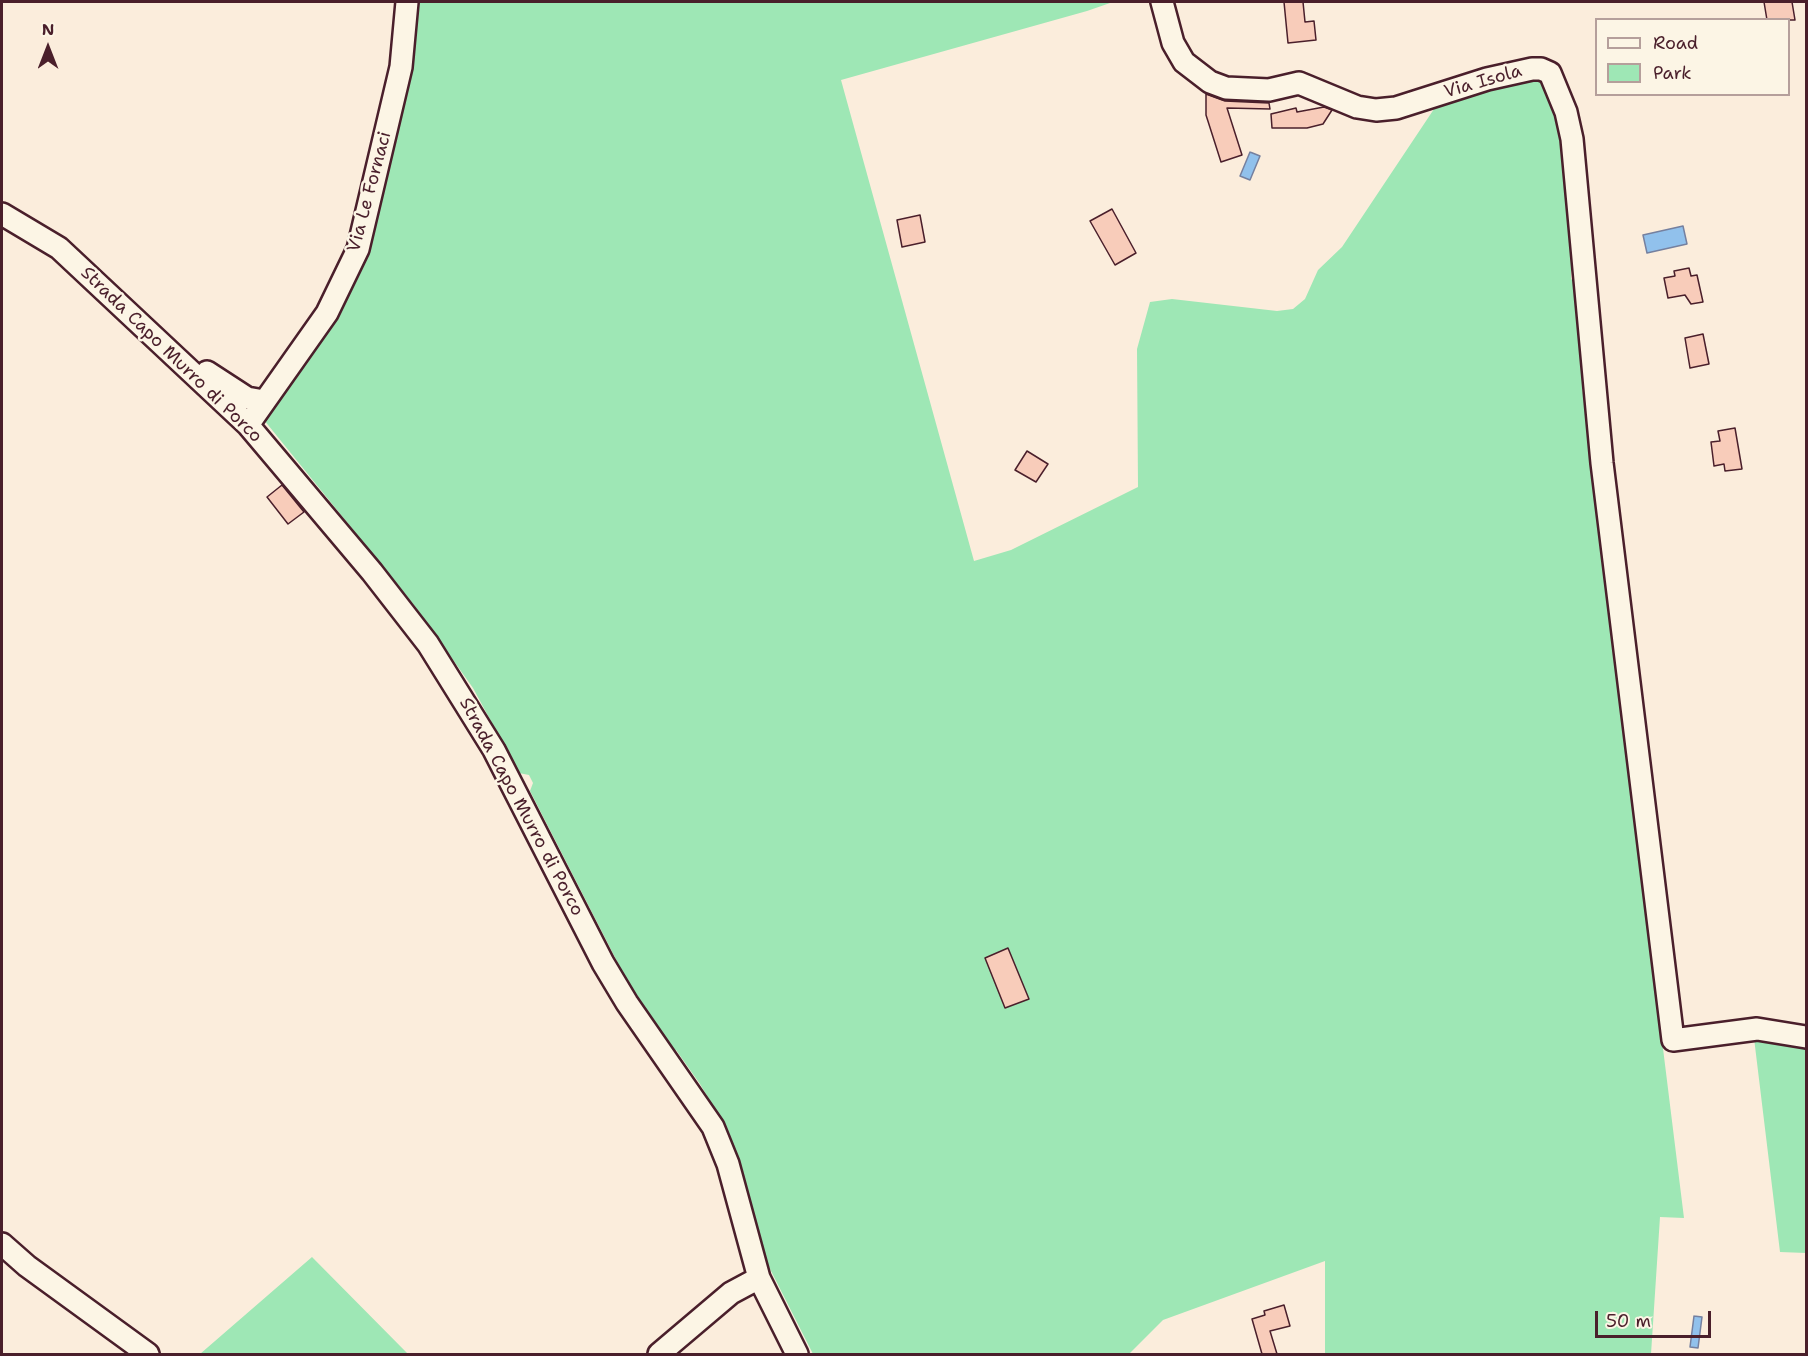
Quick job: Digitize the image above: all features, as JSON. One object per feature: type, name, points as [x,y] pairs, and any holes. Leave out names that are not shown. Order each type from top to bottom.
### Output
[{"type":"street","name":"Via Le Fornaci","points":[[248,425],[327,313],[358,249],[401,67],[407,2]]},
{"type":"street","name":"Via Isola","points":[[1162,2],[1173,43],[1184,62],[1210,82],[1226,88],[1269,90],[1299,83],[1357,107],[1376,110],[1396,108],[1487,79],[1532,69],[1541,69],[1550,73],[1566,112],[1572,139],[1601,452],[1673,1040],[1757,1029],[1806,1037]]},
{"type":"street","name":"Strada Capo Murro di Porco","points":[[2,214],[59,248],[248,425],[372,572],[428,645],[494,750],[603,963],[627,1003],[713,1127],[728,1164],[759,1278],[797,1354]]},
{"type":"street","points":[[160,341],[247,398],[264,401]]},
{"type":"street","points":[[2,1244],[27,1266],[147,1354]]},
{"type":"street","points":[[659,1354],[731,1293],[759,1278]]},
{"type":"green space","points":[[413,2],[1113,2],[841,80],[974,561],[1011,550],[1138,487],[1137,349],[1150,302],[1172,299],[1277,311],[1293,309],[1305,299],[1318,270],[1342,247],[1440,100],[1460,100],[1466,92],[1539,75],[1562,116],[1579,263],[1571,271],[1571,279],[1582,288],[1587,388],[1582,389],[1584,397],[1590,403],[1599,500],[1597,512],[1605,526],[1607,596],[1684,1218],[1660,1217],[1651,1354],[1325,1354],[1325,1261],[1163,1320],[1129,1354],[813,1354],[765,1259],[742,1168],[729,1133],[700,1084],[676,1050],[674,1051],[625,977],[530,791],[533,783],[529,775],[519,773],[473,688],[414,605],[264,420],[339,307]]},
{"type":"green space","points":[[1754,1038],[1806,1044],[1806,1253],[1780,1252]]},
{"type":"green space","points":[[312,1257],[408,1354],[200,1354]]},
{"type":"water","points":[[1250,152],[1260,156],[1250,180],[1240,176]]},
{"type":"water","points":[[1683,226],[1687,244],[1647,253],[1643,235]]},
{"type":"water","points":[[1694,1316],[1702,1317],[1698,1348],[1690,1347]]},
{"type":"building","points":[[1284,2],[1303,2],[1305,22],[1314,21],[1316,40],[1288,43]]},
{"type":"building","points":[[1764,2],[1792,2],[1795,20],[1767,18]]},
{"type":"building","points":[[1206,94],[1225,101],[1269,103],[1270,109],[1227,108],[1242,155],[1221,162],[1206,115]]},
{"type":"building","points":[[1324,107],[1332,110],[1323,124],[1307,128],[1272,128],[1271,114],[1296,108],[1297,112]]},
{"type":"building","points":[[1112,209],[1136,253],[1115,265],[1090,221]]},
{"type":"building","points":[[920,215],[925,242],[902,247],[897,220]]},
{"type":"building","points":[[1689,268],[1691,276],[1697,275],[1703,302],[1691,304],[1685,295],[1668,298],[1664,278],[1675,276],[1674,271]]},
{"type":"building","points":[[1703,334],[1709,364],[1690,368],[1685,338]]},
{"type":"building","points":[[1735,428],[1742,469],[1725,471],[1724,464],[1714,466],[1711,442],[1720,441],[1718,431]]},
{"type":"building","points":[[1027,451],[1048,464],[1036,482],[1015,470]]},
{"type":"building","points":[[282,485],[304,512],[288,524],[267,497]]},
{"type":"building","points":[[1008,948],[1029,999],[1005,1008],[985,958]]},
{"type":"building","points":[[1284,1305],[1290,1326],[1270,1331],[1277,1354],[1262,1354],[1252,1319],[1265,1315],[1264,1311]]}]
